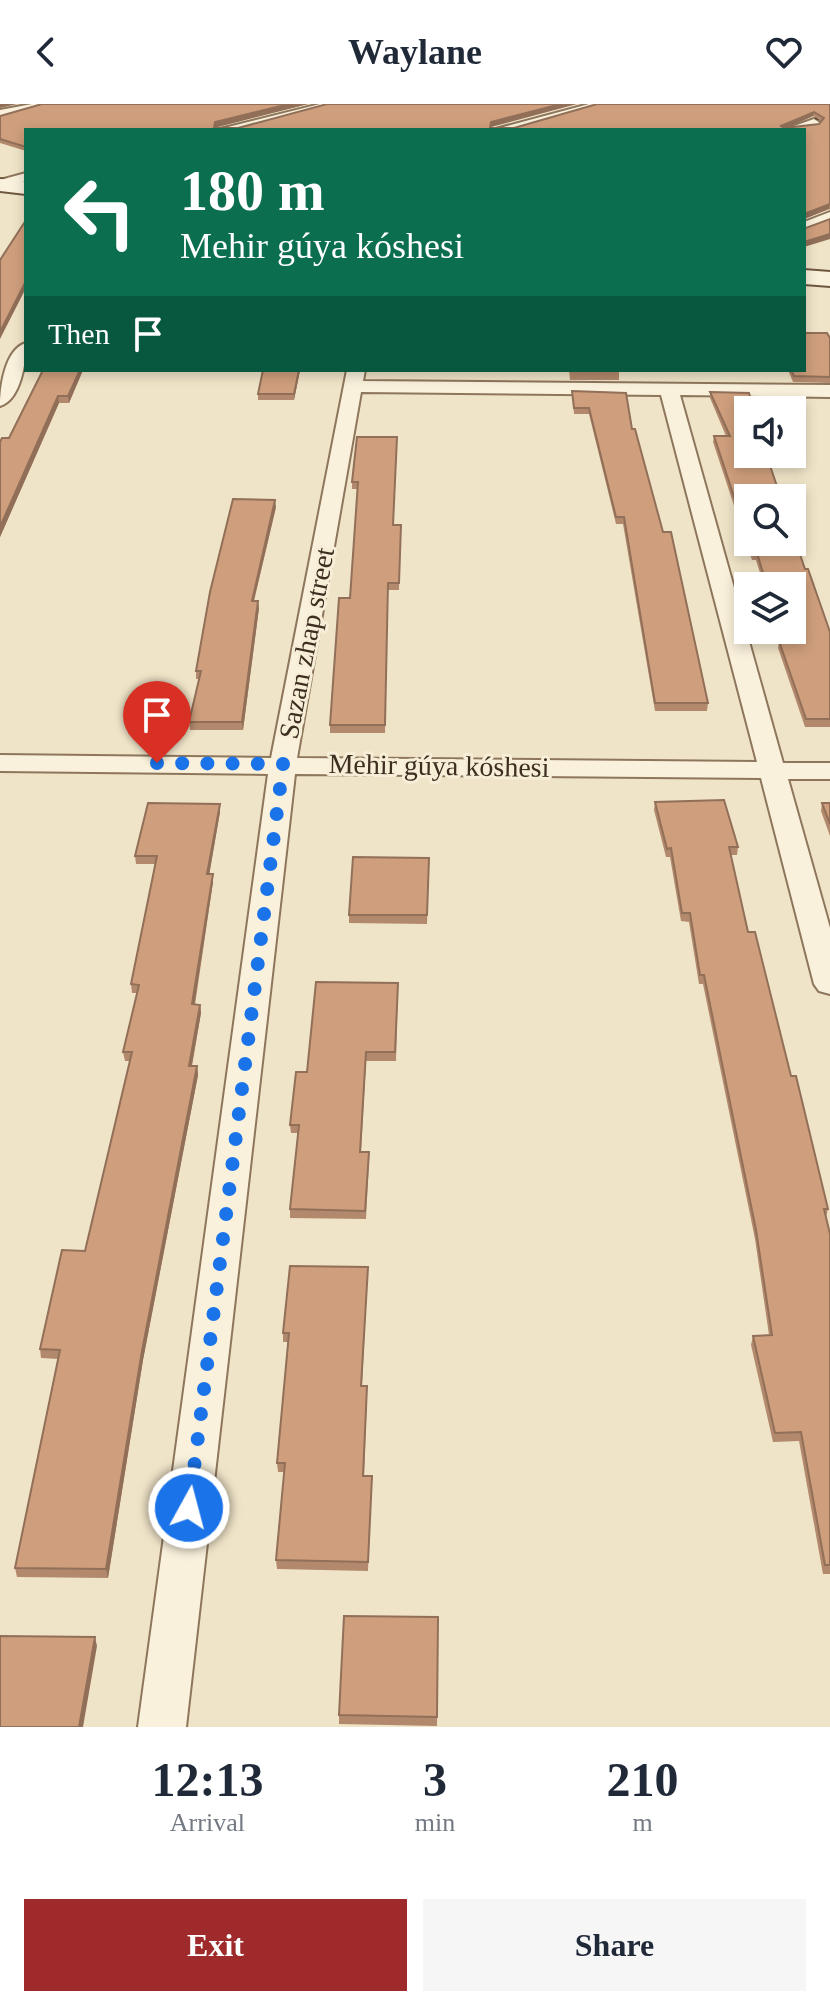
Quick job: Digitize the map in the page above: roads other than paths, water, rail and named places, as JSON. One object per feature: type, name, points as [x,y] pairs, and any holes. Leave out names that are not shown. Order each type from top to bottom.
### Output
[{"type":"street","points":[[0,114],[50,104]]},
{"type":"street","points":[[231,128],[336,104]]},
{"type":"street","points":[[506,128],[604,104]]},
{"type":"street","points":[[796,128],[814,123]]},
{"type":"street","points":[[0,184],[24,178]]},
{"type":"street","points":[[0,184],[24,188]]},
{"type":"street","points":[[806,226],[830,216]]},
{"type":"street","points":[[806,277],[830,279]]},
{"type":"street","points":[[0,400],[24,352]]},
{"type":"street","points":[[355,378],[669,389],[830,391]]},
{"type":"street","name":"Sazan zhap street","points":[[162,1727],[283,764],[355,378]]},
{"type":"street","points":[[669,389],[830,984]]},
{"type":"street","name":"Mehir gúyа kóshesi","points":[[0,763],[830,771]]},
{"type":"railway","points":[[757,104],[830,121]]}]
